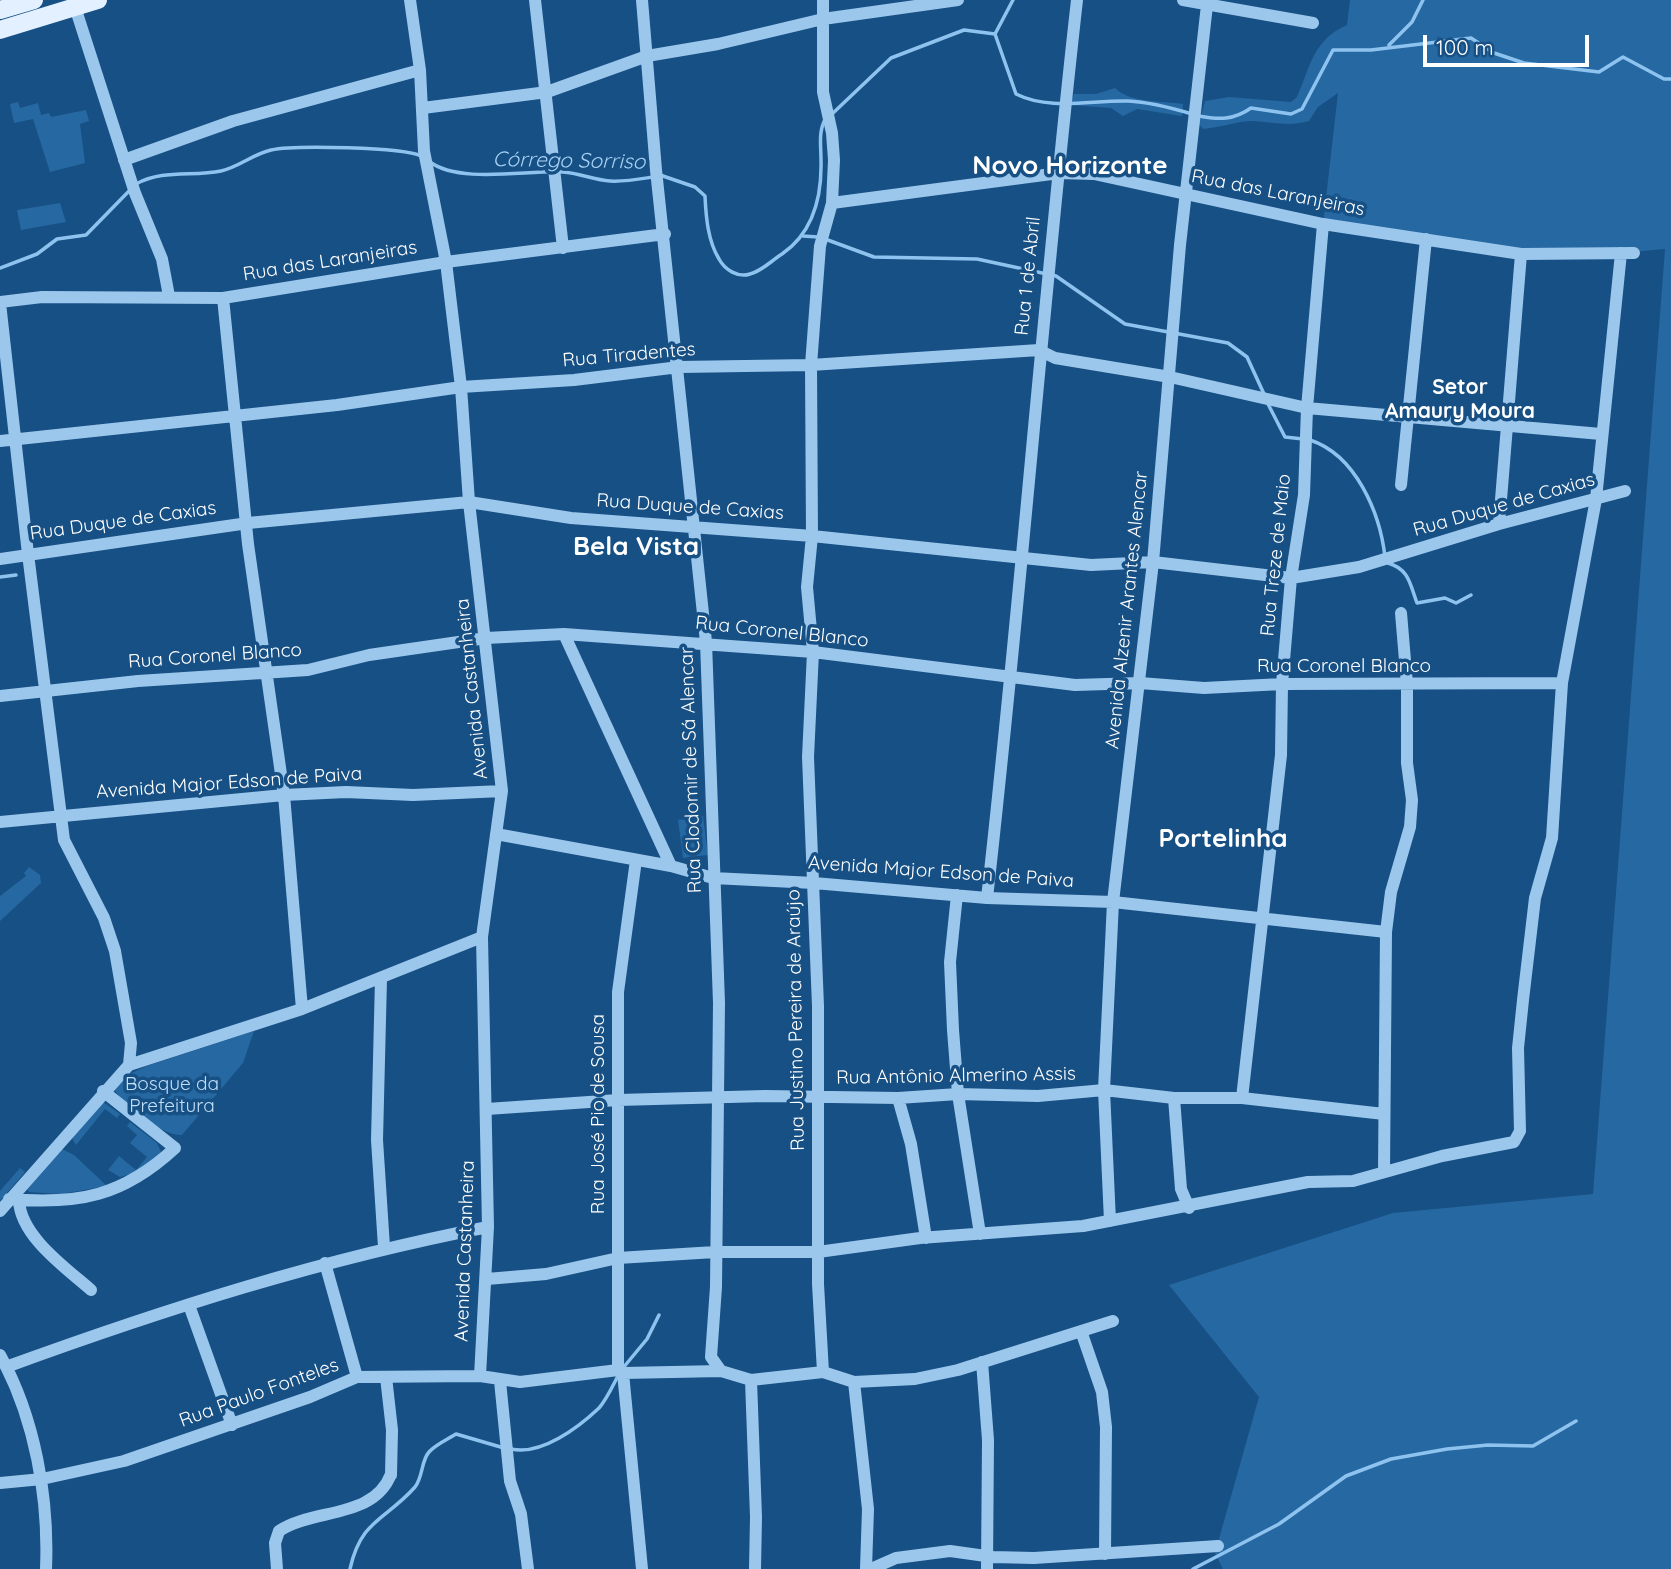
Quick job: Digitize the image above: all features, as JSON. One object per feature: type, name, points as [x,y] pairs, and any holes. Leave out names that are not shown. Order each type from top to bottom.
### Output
[{"type":"main road","points":[[0,10],[34,0]]},
{"type":"main road","points":[[0,30],[75,4],[98,0]]},
{"type":"street","name":"Avenida Castanheira","points":[[410,0],[420,71],[424,151],[446,261],[461,387],[469,502],[502,791],[482,937],[488,1227],[480,1376]]},
{"type":"street","points":[[535,0],[563,248]]},
{"type":"street","name":"Rua Clodomir de Sá Alencar","points":[[642,0],[656,170],[706,642],[719,1003],[715,1319],[711,1357],[721,1371]]},
{"type":"street","name":"Rua Justino Pereira de Araújo","points":[[823,0],[823,92],[833,142],[832,203],[822,240],[811,365],[812,536],[807,609],[813,652],[808,757],[814,883],[818,1252],[823,1372]]},
{"type":"street","points":[[423,108],[547,92],[648,56],[718,44],[824,19],[958,0]]},
{"type":"street","name":"Rua 1 de Abril","points":[[987,898],[1013,676],[1039,350],[1077,0]]},
{"type":"street","points":[[1183,0],[1313,23]]},
{"type":"street","points":[[75,4],[133,188],[162,259],[169,296]]},
{"type":"street","name":"Avenida Alzenir Arantes Alencar","points":[[1110,1221],[1104,1090],[1113,902],[1153,562],[1185,195],[1207,5]]},
{"type":"street","points":[[124,160],[233,121],[420,71]]},
{"type":"street","name":"Rua das Laranjeiras","points":[[832,203],[1059,173],[1094,174],[1323,224],[1521,254],[1628,253],[1601,434]]},
{"type":"street","name":"Rua Treze de Maio","points":[[1242,1098],[1281,755],[1282,684],[1291,578],[1304,495],[1307,408],[1323,224]]},
{"type":"street","name":"Rua das Laranjeiras","points":[[0,303],[42,298],[223,298],[446,261],[664,234]]},
{"type":"street","points":[[1401,485],[1426,239]]},
{"type":"street","points":[[1499,524],[1521,254]]},
{"type":"street","points":[[223,298],[248,523],[248,544],[284,795],[302,1009]]},
{"type":"street","points":[[0,303],[27,554],[64,840],[104,918],[116,951],[131,1043],[129,1065]]},
{"type":"street","name":"Rua Tiradentes","points":[[0,441],[338,405],[461,387],[574,380],[679,368],[811,365],[1039,350],[1055,358],[1170,377],[1259,400],[1307,408]]},
{"type":"street","points":[[487,1279],[546,1275],[618,1258],[715,1252],[818,1252],[926,1238],[1083,1226],[1188,1208],[1295,1184],[1353,1181],[1442,1156],[1504,1145],[1518,1138],[1518,1048],[1535,898],[1552,838],[1562,683],[1596,499],[1601,434],[1307,408]]},
{"type":"street","name":"Rua Duque de Caxias","points":[[0,559],[248,523],[469,502],[571,518],[812,536],[1091,565],[1153,562],[1291,578],[1378,562],[1499,524],[1625,491]]},
{"type":"street","points":[[1384,1172],[1386,932],[1391,892],[1409,827],[1412,800],[1407,764],[1407,684],[1401,613]]},
{"type":"street","points":[[564,634],[671,866]]},
{"type":"street","name":"Rua Coronel Blanco","points":[[0,696],[268,670],[308,670],[369,655],[486,638],[564,634],[706,642],[813,652],[1075,685],[1140,683],[1204,688],[1282,684],[1462,686],[1562,683]]},
{"type":"street","name":"Avenida Major Edson de Paiva","points":[[0,822],[61,814],[284,795],[346,792],[413,795],[502,791]]},
{"type":"street","name":"Avenida Major Edson de Paiva","points":[[496,834],[671,866],[713,878],[814,883],[987,898],[1113,902],[1386,932]]},
{"type":"street","name":"Rua José Pio de Sousa","points":[[636,860],[618,992],[618,1258],[620,1371],[642,1569]]},
{"type":"street","points":[[957,895],[950,962],[958,1094],[981,1234]]},
{"type":"street","points":[[0,1211],[14,1199],[103,1091],[129,1065],[302,1009],[482,937]]},
{"type":"street","points":[[381,979],[377,1118],[384,1247]]},
{"type":"street","name":"Rua Antônio Almerino Assis","points":[[487,1108],[618,1100],[717,1098],[898,1098],[958,1094],[1038,1097],[1104,1090],[1174,1098],[1242,1098],[1384,1114]]},
{"type":"street","points":[[14,1199],[78,1197],[121,1188],[138,1179],[175,1149],[103,1091]]},
{"type":"street","points":[[898,1098],[911,1144],[926,1238]]},
{"type":"street","points":[[1174,1098],[1181,1189],[1188,1208]]},
{"type":"street","points":[[14,1199],[27,1226],[91,1290]]},
{"type":"street","points":[[46,1569],[42,1479],[3,1361],[189,1305],[271,1277],[384,1247],[488,1227]]},
{"type":"street","points":[[325,1263],[357,1377]]},
{"type":"street","points":[[189,1305],[232,1425]]},
{"type":"street","points":[[721,1371],[751,1380],[823,1372],[854,1382],[915,1379],[982,1362],[1113,1321]]},
{"type":"street","points":[[1082,1331],[1102,1392],[1106,1427],[1105,1554]]},
{"type":"street","points":[[982,1362],[988,1440],[987,1563]]},
{"type":"street","name":"Rua Paulo Fonteles","points":[[0,1483],[42,1479],[124,1461],[232,1425],[357,1377],[480,1376],[520,1382],[620,1371],[721,1371]]},
{"type":"street","points":[[278,1569],[275,1543],[279,1531],[366,1503],[385,1489],[391,1474],[392,1430],[386,1377]]},
{"type":"street","points":[[751,1380],[756,1517],[755,1569]]},
{"type":"street","points":[[500,1381],[510,1481],[521,1514],[528,1569]]},
{"type":"street","points":[[854,1382],[868,1509],[868,1569],[896,1558],[950,1551],[987,1563],[1218,1546]]},
{"type":"green space","points":[[1350,0],[1671,0],[1671,1569],[1223,1569],[1215,1553],[1259,1397],[1169,1285],[1393,1213],[1593,1194],[1665,249],[1621,253],[1521,254],[1323,224],[1338,93],[1318,107],[1309,121],[1302,123],[1247,121],[1203,129],[1199,124],[1205,101],[1229,97],[1291,102],[1297,97],[1320,46],[1347,25]]},
{"type":"green space","points":[[1115,88],[1137,99],[1183,104],[1182,116],[1137,109],[1123,116],[1111,108],[1070,105],[1074,94],[1096,94]]},
{"type":"green space","points":[[18,102],[20,108],[38,103],[41,115],[49,113],[51,117],[86,110],[89,121],[80,124],[85,163],[50,172],[33,119],[14,123],[10,104]]},
{"type":"green space","points":[[60,203],[66,222],[21,230],[17,210]]},
{"type":"green space","points":[[703,816],[708,855],[683,858],[678,820]]},
{"type":"green space","points":[[29,867],[40,875],[41,883],[0,921],[0,896],[26,876],[24,873]]},
{"type":"green space","name":"Bosque da Prefeitura","points":[[254,1031],[243,1063],[182,1135],[165,1131],[143,1118],[124,1102],[113,1087],[127,1075],[147,1066]]},
{"type":"green space","points":[[103,1102],[120,1114],[117,1118],[105,1109],[76,1145],[70,1135]]},
{"type":"green space","points":[[130,1122],[157,1143],[161,1152],[139,1172],[120,1177],[108,1170],[119,1156],[136,1170],[147,1157],[130,1143],[137,1135],[127,1126]]},
{"type":"green space","points":[[62,1149],[74,1155],[107,1186],[61,1194],[29,1192],[27,1189]]},
{"type":"green space","points":[[20,1168],[25,1172],[0,1201],[0,1191]]},
{"type":"waterway","points":[[995,34],[1013,0]]},
{"type":"waterway","points":[[1389,45],[1412,22],[1423,0]]},
{"type":"waterway","name":"Córrego Sorriso","points":[[832,114],[891,58],[964,30],[995,34]]},
{"type":"waterway","name":"Córrego Sorriso","points":[[995,34],[1016,94],[1043,102],[1071,104],[1136,102],[1192,114]]},
{"type":"waterway","name":"Córrego Sorriso","points":[[1199,116],[1226,118],[1251,108],[1291,114],[1302,109],[1333,50],[1371,50],[1471,38],[1494,53],[1524,63],[1599,72],[1623,57],[1664,79],[1671,79]]},
{"type":"waterway","name":"Córrego Sorriso","points":[[660,175],[695,187],[705,196],[710,237],[719,259],[728,270],[736,274],[754,273],[793,245],[809,224],[818,200],[821,133],[826,118]]},
{"type":"waterway","name":"Córrego Sorriso","points":[[136,184],[157,176],[221,171],[264,152],[283,148],[371,149],[421,156]]},
{"type":"waterway","name":"Córrego Sorriso","points":[[430,162],[458,173],[563,172],[615,181],[653,177]]},
{"type":"waterway","name":"Córrego Sorriso","points":[[0,268],[37,254],[57,239],[86,235],[131,189]]},
{"type":"waterway","points":[[803,236],[818,237]]},
{"type":"waterway","points":[[825,239],[874,257],[977,259],[1056,276],[1125,324],[1228,343],[1247,357],[1264,394]]},
{"type":"waterway","points":[[1268,404],[1285,437],[1303,439]]},
{"type":"waterway","points":[[1310,440],[1340,458],[1353,472],[1378,522],[1385,557]]},
{"type":"waterway","points":[[1388,563],[1405,573],[1417,603],[1445,598],[1456,603],[1471,595]]},
{"type":"waterway","points":[[0,577],[16,575]]},
{"type":"waterway","points":[[623,1368],[647,1339],[659,1315]]},
{"type":"waterway","points":[[511,1449],[535,1448],[570,1431],[599,1408],[619,1374]]},
{"type":"waterway","points":[[1193,1569],[1279,1524],[1346,1476],[1391,1459],[1447,1449],[1488,1445],[1533,1446],[1576,1421]]},
{"type":"waterway","points":[[350,1569],[361,1540],[376,1522],[415,1487],[426,1456],[435,1447],[456,1434],[504,1448]]},
{"type":"district","name":"Novo Horizonte","points":[[1070,166]]},
{"type":"district","name":"Setor Amaury Moura","points":[[1460,400]]},
{"type":"district","name":"Bela Vista","points":[[636,547]]},
{"type":"district","name":"Portelinha","points":[[1223,839]]}]
